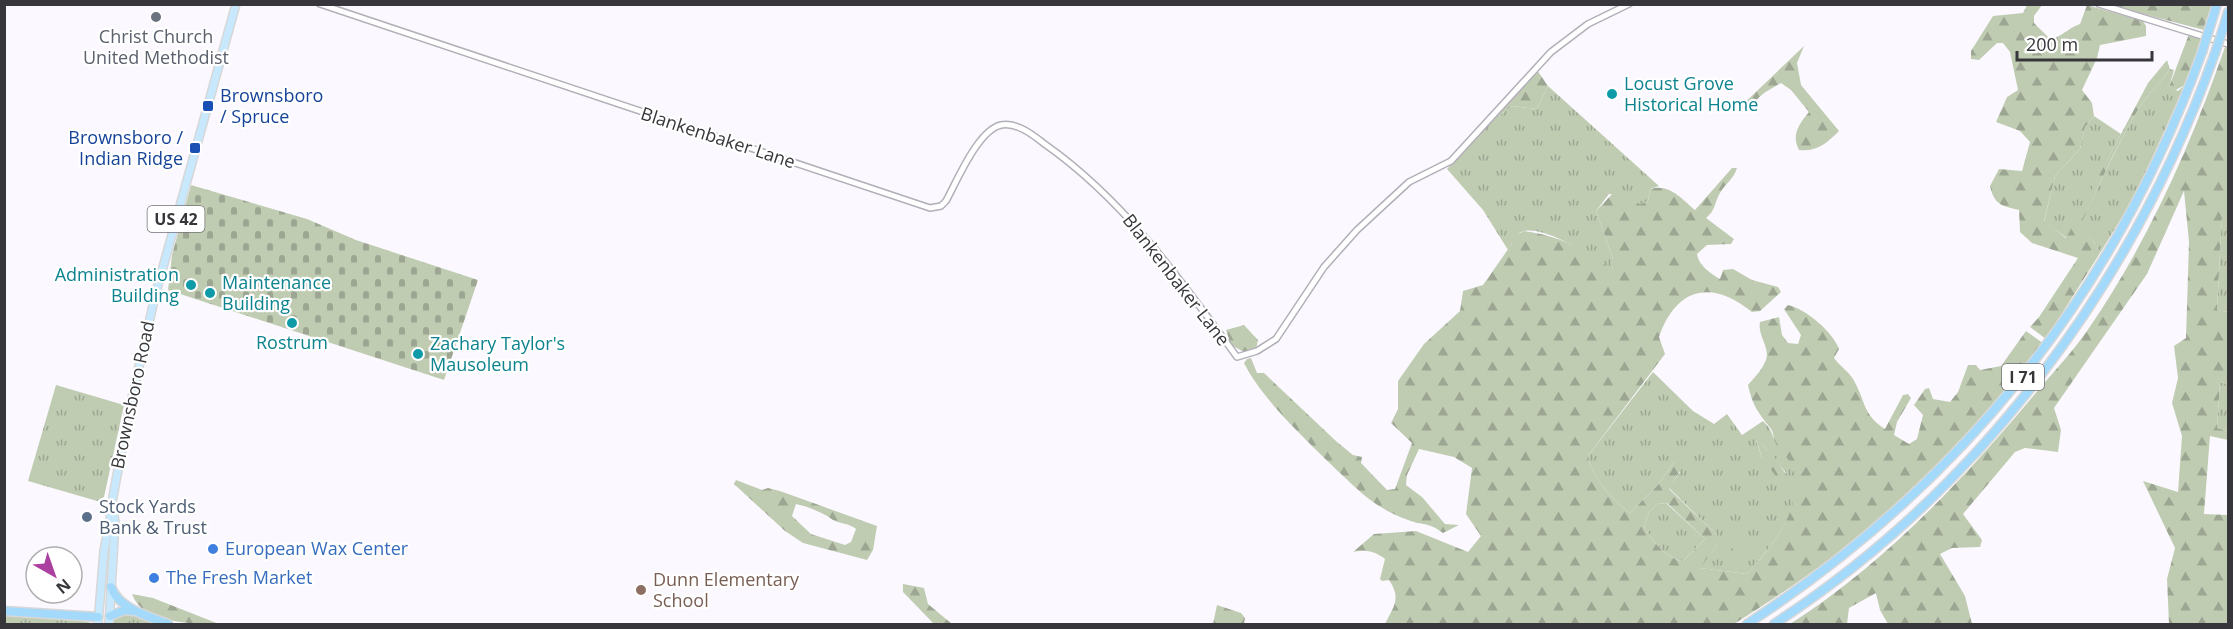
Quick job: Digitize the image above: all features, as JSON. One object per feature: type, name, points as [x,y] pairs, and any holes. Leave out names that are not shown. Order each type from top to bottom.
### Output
[{"type":"highway","name":"I 71","points":[[1747,624],[1836,562],[1900,508],[1971,438],[2019,383],[2061,327],[2117,238],[2170,132],[2202,52],[2217,4]]},
{"type":"highway","name":"I 71","points":[[1774,624],[1844,574],[1914,514],[1995,431],[2049,364],[2099,294],[2145,215],[2188,124],[2216,53],[2229,12]]},
{"type":"highway","points":[[111,586],[119,601],[136,611],[168,624]]},
{"type":"highway","points":[[4,610],[98,621]]},
{"type":"highway","points":[[110,620],[124,610],[136,611]]},
{"type":"main road","name":"Brownsboro Road","points":[[98,621],[107,520],[112,508],[129,411],[155,296],[236,4]]},
{"type":"main road","name":"Brownsboro Road","points":[[110,620],[115,523],[112,508]]},
{"type":"main road","points":[[98,621],[110,620]]},
{"type":"street","name":"Blankenbaker Lane","points":[[320,4],[930,208],[941,206],[946,201],[974,152],[989,132],[1000,126],[1018,127],[1073,165],[1126,215],[1237,357],[1257,351],[1276,339],[1324,267],[1357,230],[1409,182],[1451,161],[1551,52],[1588,24],[1629,4]]},
{"type":"street","points":[[2099,4],[2229,44]]},
{"type":"green space","points":[[2027,5],[2042,5],[2034,16],[2034,23],[2050,39],[2080,24],[2087,5],[2143,21],[2146,26],[2146,36],[2100,45],[2097,58],[2082,90],[2092,103],[2094,116],[2085,127],[2080,149],[2055,176],[2044,221],[2066,238],[2148,83],[2167,60],[2170,69],[2131,122],[2079,228],[2094,242],[2100,253],[2046,339],[2030,327],[2078,258],[2032,243],[2020,232],[2019,210],[1999,203],[1994,197],[1990,186],[1999,169],[2022,171],[2030,142],[2020,131],[1996,122],[2007,97],[2018,90],[2010,52],[2003,43],[1997,43],[1979,60],[1971,59],[1971,51],[1993,16],[2023,13]]},
{"type":"green space","points":[[2109,5],[2212,5],[2204,30]]},
{"type":"green space","points":[[2189,34],[2202,39],[2185,85],[2172,92],[2169,87]]},
{"type":"green space","points":[[1804,46],[1797,63],[1801,85],[1839,131],[1821,146],[1811,150],[1799,150],[1796,139],[1799,125],[1809,112],[1791,90],[1781,83],[1764,93],[1743,112],[1739,108]]},
{"type":"green space","points":[[2225,47],[2228,48],[2228,219],[2222,216],[2217,310],[2228,312],[2228,384],[2220,382],[2217,428],[2228,431],[2228,440],[2210,436],[2204,514],[2228,515],[2228,624],[2169,624],[2167,579],[2175,548],[2143,481],[2178,492],[2182,436],[2172,403],[2178,378],[2174,346],[2186,338],[2189,242],[2184,191],[2147,274],[2054,408],[2061,430],[2058,452],[2025,448],[2015,452],[1963,514],[1982,540],[1980,547],[1952,548],[1940,554],[1965,596],[1972,624],[1888,624],[1880,610],[1876,593],[1849,608],[1847,624],[1790,624],[1858,575],[1921,519],[2007,427],[2083,337],[2149,227],[2183,156]]},
{"type":"green space","points":[[2170,69],[2174,70],[2169,87],[2178,91],[2185,85],[2135,196],[2100,253],[2094,242],[2078,228],[2131,122]]},
{"type":"green space","points":[[1537,70],[1548,86],[1537,109],[1512,106],[1499,116],[1496,115]]},
{"type":"green space","points":[[1548,86],[1659,186],[1650,189],[1648,201],[1640,204],[1623,196],[1609,194],[1596,211],[1613,259],[1612,272],[1569,243],[1542,232],[1521,232],[1508,250],[1483,210],[1447,169],[1496,115],[1499,116],[1512,106],[1537,109]]},
{"type":"green space","points":[[2094,116],[2121,134],[2067,238],[2044,222],[2055,176],[2080,149],[2085,127]]},
{"type":"green space","points":[[1732,168],[1737,168],[1720,193],[1712,212],[1706,218],[1734,239],[1731,244],[1707,245],[1697,254],[1698,258],[1706,269],[1720,279],[1723,270],[1733,269],[1752,280],[1778,287],[1781,292],[1760,311],[1752,312],[1723,295],[1709,292],[1697,293],[1685,298],[1666,320],[1659,337],[1665,354],[1587,457],[1604,488],[1630,513],[1657,486],[1674,462],[1679,465],[1680,471],[1669,489],[1717,535],[1717,545],[1700,568],[1747,574],[1784,526],[1794,497],[1795,483],[1792,465],[1775,442],[1772,431],[1757,409],[1748,385],[1762,368],[1767,357],[1760,332],[1760,322],[1779,317],[1782,335],[1788,343],[1798,344],[1801,335],[1784,309],[1788,305],[1795,307],[1818,322],[1836,342],[1839,349],[1834,358],[1853,379],[1872,418],[1885,429],[1903,395],[1908,394],[1911,398],[1897,422],[1894,435],[1909,444],[1917,439],[1923,415],[1914,405],[1925,389],[1929,388],[1933,399],[1950,402],[1958,392],[1968,365],[1976,365],[1980,370],[2001,366],[2026,331],[2044,344],[1975,429],[1920,484],[1830,559],[1734,624],[1385,624],[1396,598],[1389,580],[1380,579],[1385,559],[1370,551],[1353,552],[1374,534],[1416,531],[1468,552],[1481,536],[1466,514],[1472,468],[1454,457],[1419,449],[1407,475],[1406,485],[1422,497],[1445,524],[1459,525],[1443,533],[1429,525],[1413,522],[1394,514],[1380,507],[1362,493],[1279,412],[1253,379],[1244,363],[1251,358],[1257,373],[1264,373],[1337,442],[1353,455],[1362,457],[1361,463],[1387,490],[1395,489],[1412,443],[1391,423],[1398,409],[1398,381],[1424,344],[1460,311],[1463,291],[1483,285],[1511,245],[1514,236],[1524,231],[1560,240],[1593,256],[1612,271],[1613,259],[1596,211],[1616,190],[1640,204],[1648,201],[1650,189],[1663,188],[1680,196],[1695,210]],"holes":[[[1667,503],[1705,539],[1683,561],[1665,553],[1644,527],[1649,512],[1657,504]]]},
{"type":"green space","points":[[191,185],[307,219],[356,240],[478,280],[444,380],[168,290],[172,255]]},
{"type":"green space","points":[[2222,215],[2228,219],[2228,312],[2217,310]]},
{"type":"green space","points":[[1244,325],[1258,340],[1256,349],[1244,352],[1231,345],[1226,330]]},
{"type":"green space","points":[[1653,372],[1693,411],[1714,424],[1727,414],[1742,435],[1763,421],[1793,467],[1796,481],[1795,496],[1791,511],[1776,539],[1747,574],[1699,568],[1717,545],[1717,535],[1669,488],[1680,472],[1674,462],[1657,486],[1630,513],[1604,488],[1587,457]],"holes":[[[1756,440],[1764,446],[1787,474],[1762,458]]]},
{"type":"green space","points":[[2220,382],[2228,384],[2228,431],[2217,428]]},
{"type":"green space","points":[[56,385],[124,405],[104,497],[97,501],[28,481]]},
{"type":"green space","points":[[1756,439],[1780,465],[1788,483],[1782,484],[1762,458]]},
{"type":"green space","points":[[736,480],[762,490],[768,488],[780,491],[877,526],[873,550],[867,560],[803,543],[785,531],[734,484]],"holes":[[[796,504],[856,529],[851,542],[845,545],[811,534],[792,516]]]},
{"type":"green space","points":[[1666,503],[1705,539],[1683,561],[1665,553],[1644,527],[1649,512],[1657,504]]},
{"type":"green space","points":[[1728,534],[1743,539],[1748,545],[1746,551],[1740,554],[1727,545],[1722,538]]},
{"type":"green space","points":[[903,584],[924,588],[928,604],[952,624],[934,624],[903,592]]},
{"type":"green space","points":[[132,594],[153,598],[219,624],[182,622],[156,616],[137,604]]},
{"type":"green space","points":[[1217,605],[1241,613],[1245,618],[1244,624],[1213,624]]},
{"type":"green space","points":[[4,614],[79,620],[95,624],[5,624]]},
{"type":"green space","points":[[121,614],[134,614],[158,624],[113,624],[113,617]]},
{"type":"place","name":"Christ Church United Methodist","points":[[156,17]]},
{"type":"place","name":"Locust Grove Historical Home","points":[[1612,94]]},
{"type":"place","name":"Brownsboro / Spruce","points":[[208,106]]},
{"type":"place","name":"Brownsboro / Indian Ridge","points":[[195,148]]},
{"type":"place","name":"Administration Building","points":[[191,285]]},
{"type":"place","name":"Maintenance Building","points":[[210,293]]},
{"type":"place","name":"Rostrum","points":[[292,323]]},
{"type":"place","name":"Zachary Taylor's Mausoleum","points":[[418,354]]},
{"type":"place","name":"Stock Yards Bank & Trust","points":[[87,517]]},
{"type":"place","name":"European Wax Center","points":[[213,549]]},
{"type":"place","name":"The Fresh Market","points":[[154,578]]},
{"type":"place","name":"Dunn Elementary School","points":[[641,590]]}]
